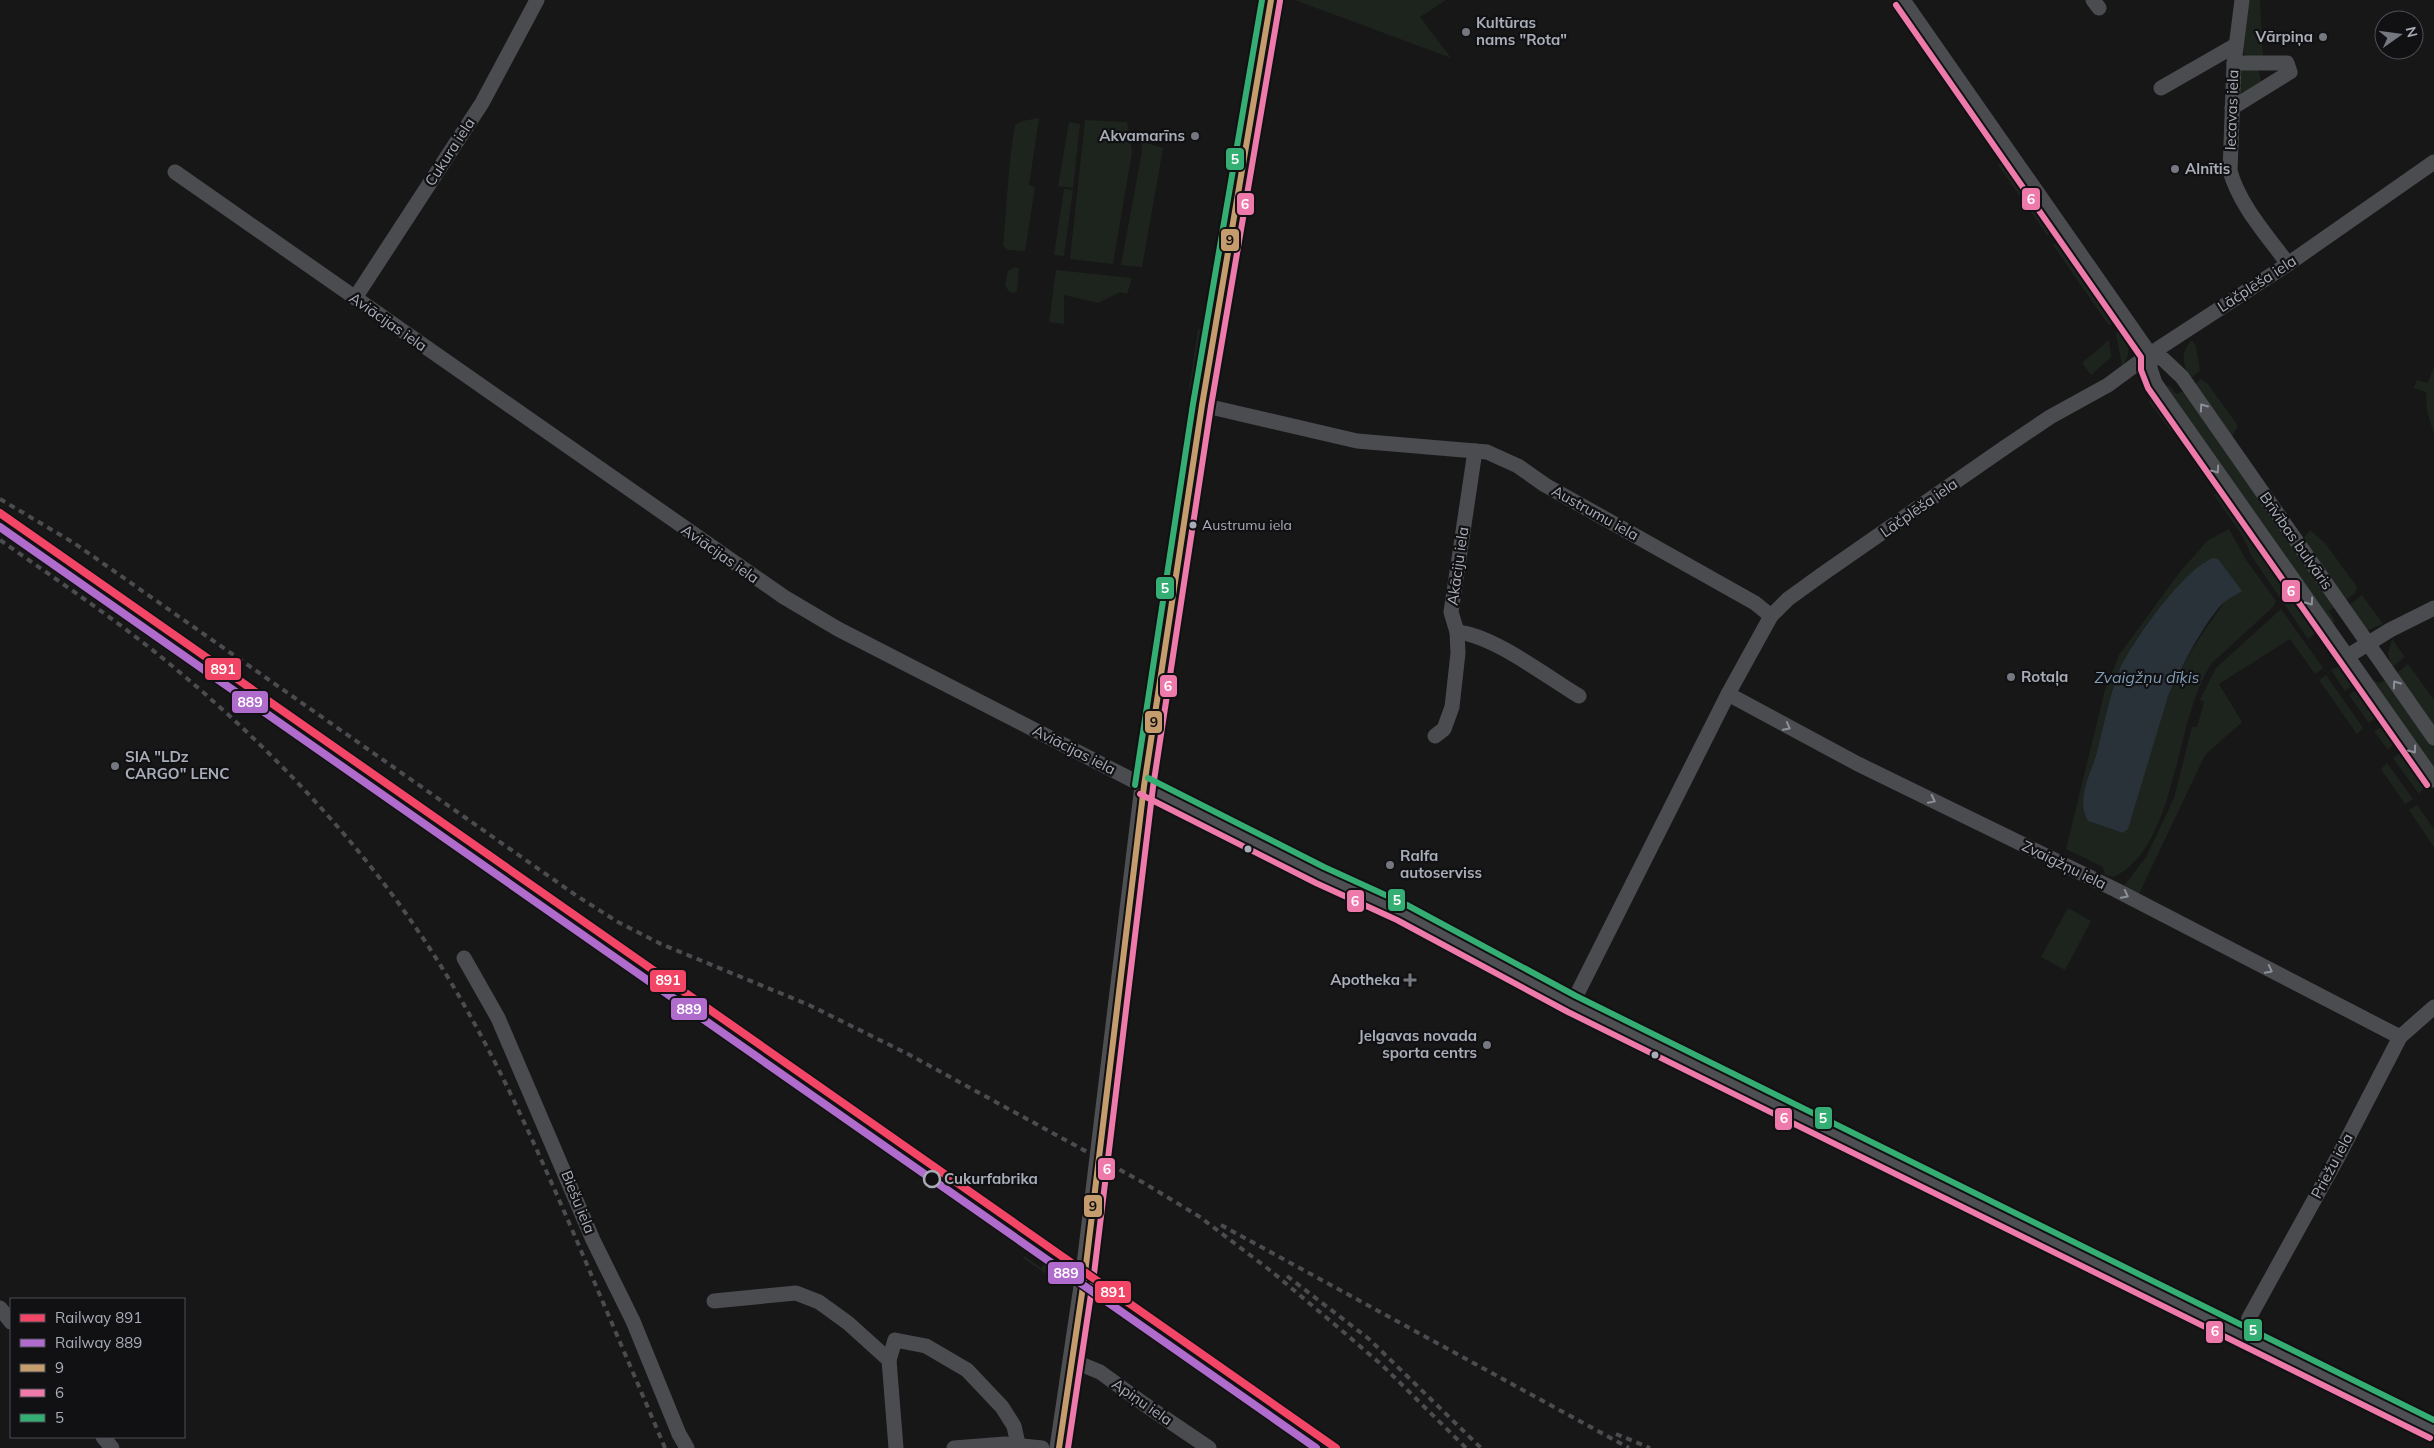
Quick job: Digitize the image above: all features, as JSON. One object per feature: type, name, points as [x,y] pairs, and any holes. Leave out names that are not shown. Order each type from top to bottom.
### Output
[{"type":"main road","points":[[1060,1448],[1073,1361],[1144,786],[1202,406],[1271,0]]},
{"type":"main road","name":"Aviācijas iela","points":[[1144,786],[1320,875],[1402,912],[1572,1004],[2434,1430]]},
{"type":"street","name":"Cukura iela","points":[[355,298],[482,103],[537,0]]},
{"type":"street","name":"Brīvības bulvāris","points":[[1903,0],[2150,354],[2163,359],[2182,378],[2434,738]]},
{"type":"street","name":"Iecavas iela","points":[[2242,0],[2234,63],[2229,154],[2230,171],[2234,186],[2288,264]]},
{"type":"street","points":[[2161,88],[2236,45]]},
{"type":"street","points":[[2232,108],[2290,72],[2287,63],[2234,63]]},
{"type":"street","name":"Lāčplēša iela","points":[[1572,1004],[1728,694],[1771,616],[1788,599],[2004,448],[2050,417],[2108,385],[2150,354],[2288,264],[2434,162]]},
{"type":"street","name":"Aviācijas iela","points":[[174,172],[784,598],[846,633],[1144,786]]},
{"type":"street","name":"Brīvības bulvāris","points":[[2150,354],[2150,368],[2155,383],[2434,780]]},
{"type":"street","name":"Austrumu iela","points":[[1202,406],[1358,442],[1487,452],[1518,466],[1545,485],[1755,603],[1771,616]]},
{"type":"street","name":"Akāciju iela","points":[[1434,736],[1444,728],[1452,707],[1458,653],[1457,632],[1451,612],[1474,451]]},
{"type":"street","points":[[2348,656],[2367,643],[2434,608]]},
{"type":"street","points":[[1457,632],[1471,634],[1491,643],[1579,696]]},
{"type":"street","name":"Zvaigžņu iela","points":[[1728,694],[1858,764],[2116,890],[2400,1037]]},
{"type":"street","name":"Biešu iela","points":[[464,958],[498,1018],[569,1180],[593,1240],[633,1321],[679,1434],[687,1448]]},
{"type":"street","name":"Priežu iela","points":[[2243,1336],[2249,1318],[2339,1155],[2400,1037],[2434,1007]]},
{"type":"street","points":[[714,1301],[796,1293],[819,1302],[848,1323],[890,1360]]},
{"type":"street","points":[[0,1308],[10,1321]]},
{"type":"street","points":[[896,1448],[890,1360],[895,1340],[926,1346],[967,1370],[1002,1407],[1014,1426],[1018,1444]]},
{"type":"street","name":"Apiņu iela","points":[[1073,1361],[1100,1372],[1209,1448]]},
{"type":"street","points":[[104,1438],[112,1448]]},
{"type":"street","points":[[954,1448],[1018,1444],[1042,1448]]},
{"type":"shaded area","points":[[1295,0],[1446,0],[1420,17],[1451,58]]},
{"type":"shaded area","points":[[2246,0],[2260,0],[2263,58],[2249,57],[2243,53]]},
{"type":"shaded area","points":[[2258,68],[2261,81],[2243,93],[2241,92],[2241,70]]},
{"type":"shaded area","points":[[1039,118],[1029,185],[1035,187],[1025,251],[1008,250],[1003,246],[1009,170],[1015,125],[1022,121]]},
{"type":"shaded area","points":[[1085,120],[1127,122],[1132,152],[1113,264],[1070,259]]},
{"type":"shaded area","points":[[1069,122],[1080,124],[1073,188],[1058,186]]},
{"type":"shaded area","points":[[1141,141],[1163,148],[1142,267],[1121,265],[1142,151]]},
{"type":"shaded area","points":[[2004,157],[2050,229],[2048,236],[1998,165]]},
{"type":"shaded area","points":[[1064,189],[1073,190],[1064,256],[1054,255]]},
{"type":"shaded area","points":[[2058,243],[2063,246],[2116,322],[2108,324],[2053,245]]},
{"type":"shaded area","points":[[1015,267],[1019,268],[1017,291],[1014,293],[1009,292],[1005,285],[1008,271]]},
{"type":"shaded area","points":[[1056,270],[1132,278],[1127,294],[1120,292],[1098,303],[1064,295],[1064,324],[1049,322]]},
{"type":"shaded area","points":[[2119,328],[2125,337],[2128,347],[2127,357],[2122,366],[2116,334]]},
{"type":"shaded area","points":[[1198,329],[1205,331],[1195,388],[1189,390]]},
{"type":"shaded area","points":[[2109,340],[2111,357],[2091,375],[2082,363]]},
{"type":"shaded area","points":[[2192,340],[2196,347],[2200,371],[2191,378],[2184,363],[2184,354]]},
{"type":"shaded area","points":[[2434,366],[2434,435],[2427,411],[2426,392],[2414,388],[2417,380],[2428,383]]},
{"type":"shaded area","points":[[2201,379],[2208,384],[2238,426],[2232,436],[2195,384]]},
{"type":"shaded area","points":[[2166,385],[2170,386],[2176,394],[2184,391],[2335,607],[2329,611],[2335,622],[2331,624]]},
{"type":"shaded area","points":[[2155,393],[2175,422],[2176,426],[2171,431],[2149,402],[2150,397]]},
{"type":"shaded area","points":[[2220,491],[2224,492],[2324,627],[2308,639],[2252,557],[2242,535],[2214,495]]},
{"type":"shaded area","points":[[2229,529],[2246,560],[2276,601],[2274,606],[2212,663],[2199,687],[2189,716],[2173,779],[2151,838],[2135,861],[2114,877],[2105,875],[2103,867],[2066,849],[2105,690],[2119,655],[2180,572],[2207,541]],"holes":[[[2206,561],[2223,604],[2200,637],[2173,683],[2156,729],[2123,833],[2088,821],[2083,805],[2087,780],[2096,755],[2115,681],[2135,642],[2156,612],[2181,583]]]},
{"type":"shaded area","points":[[2310,530],[2325,543],[2357,587],[2355,593],[2343,602],[2303,539]]},
{"type":"shaded area","points":[[2362,595],[2383,624],[2368,630],[2363,629],[2347,607]]},
{"type":"shaded area","points":[[2281,609],[2323,668],[2315,674],[2290,639],[2219,684],[2242,722],[2205,755],[2139,894],[2123,887],[2146,857],[2174,798],[2192,727],[2197,727],[2204,702],[2200,700],[2216,668]]},
{"type":"shaded area","points":[[2392,639],[2405,657],[2392,667],[2388,654]]},
{"type":"shaded area","points":[[2343,664],[2357,682],[2345,691],[2331,670]]},
{"type":"shaded area","points":[[2408,664],[2434,700],[2434,727],[2397,673]]},
{"type":"shaded area","points":[[2326,675],[2363,728],[2357,734],[2319,680]]},
{"type":"shaded area","points":[[2373,680],[2379,683],[2387,680],[2434,748],[2434,769]]},
{"type":"shaded area","points":[[2361,686],[2377,710],[2376,717],[2369,723],[2349,695]]},
{"type":"shaded area","points":[[2388,726],[2397,741],[2388,750],[2374,731]]},
{"type":"shaded area","points":[[2402,751],[2412,759],[2424,782],[2425,786],[2419,794],[2393,758]]},
{"type":"shaded area","points":[[2387,763],[2413,799],[2405,804],[2381,769]]},
{"type":"shaded area","points":[[2417,805],[2434,829],[2434,847],[2409,810]]},
{"type":"shaded area","points":[[2068,908],[2091,921],[2065,970],[2041,957]]},
{"type":"shaded area","points":[[1024,1256],[1041,1268],[1045,1263],[1066,1277],[1065,1287],[1023,1258]]},
{"type":"water","name":"Zvaigžņu dīķis","points":[[2213,558],[2218,559],[2242,591],[2224,602],[2214,613],[2192,648],[2173,685],[2128,829],[2123,833],[2088,821],[2084,813],[2083,804],[2085,786],[2097,752],[2115,681],[2125,658],[2146,625],[2174,591],[2201,565]]},
{"type":"railway","points":[[0,499],[74,543],[577,896],[618,922],[661,944],[809,1005],[908,1054],[1144,1183],[1200,1217],[1271,1271],[1383,1366],[1466,1448]]},
{"type":"railway","points":[[0,540],[134,636],[215,703],[252,737],[323,810],[387,888],[417,929],[444,971],[499,1070],[562,1207],[665,1448]]},
{"type":"railway","points":[[1221,1225],[1629,1448]]},
{"type":"railway","points":[[1287,1276],[1369,1339],[1481,1448]]},
{"type":"railway","points":[[1616,1434],[1650,1448]]},
{"type":"rail line","name":"891","points":[[0,513],[1336,1448]]},
{"type":"rail line","name":"889","points":[[0,527],[1316,1448]]},
{"type":"transit line","name":"5","points":[[1135,785],[1193,404],[1262,0]]},
{"type":"transit line","name":"9","points":[[1059,1448],[1085,1273],[1144,786],[1202,405],[1271,0]]},
{"type":"transit line","name":"6","points":[[1068,1448],[1094,1274],[1153,787],[1211,406],[1280,1]]},
{"type":"transit line","name":"6","points":[[1896,5],[2141,357],[2141,370],[2148,388],[2427,785]]},
{"type":"transit line","name":"5","points":[[1148,778],[1324,867],[1405,904],[1576,996],[2434,1420]]},
{"type":"transit line","name":"6","points":[[1140,794],[1316,883],[1397,920],[1568,1012],[2430,1438]]},
{"type":"place","name":"Kultūras nams \"Rota\"","points":[[1466,32]]},
{"type":"place","name":"Vārpiņa","points":[[2323,37]]},
{"type":"place","name":"Akvamarīns","points":[[1195,136]]},
{"type":"place","name":"Alnītis","points":[[2175,169]]},
{"type":"place","name":"Austrumu iela","points":[[1193,525]]},
{"type":"place","name":"Rotaļa","points":[[2011,677]]},
{"type":"place","name":"SIA \"LDz CARGO\" LENC","points":[[115,766]]},
{"type":"place","name":"Ralfa autoserviss","points":[[1390,865]]},
{"type":"place","name":"Apotheka","points":[[1410,980]]},
{"type":"place","name":"Jelgavas novada sporta centrs","points":[[1487,1045]]},
{"type":"place","name":"Cukurfabrika","points":[[932,1179]]}]
